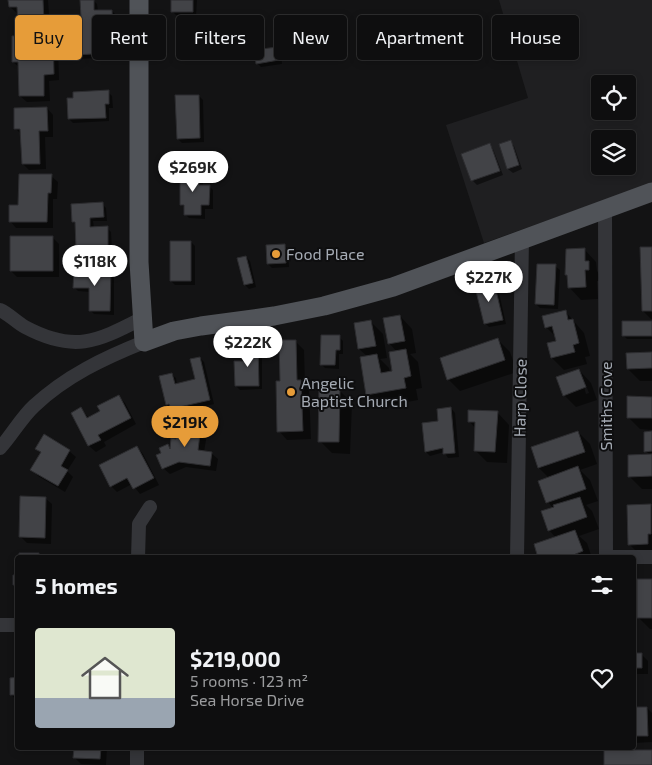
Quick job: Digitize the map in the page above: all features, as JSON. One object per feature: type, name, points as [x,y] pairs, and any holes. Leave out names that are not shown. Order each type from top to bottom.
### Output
[{"type":"main road","points":[[138,0],[139,252],[144,342],[174,331],[222,322],[290,313],[350,299],[393,286],[652,192]]},
{"type":"street","name":"Smiths Cove","points":[[606,209],[606,555]]},
{"type":"street","name":"Harp Close","points":[[517,555],[522,238]]},
{"type":"street","points":[[0,310],[24,326],[63,342],[85,342],[116,332],[142,319]]},
{"type":"street","points":[[85,342],[90,366]]},
{"type":"street","points":[[0,448],[33,407],[52,390],[90,366],[144,342]]},
{"type":"street","points":[[138,555],[139,524],[150,507]]},
{"type":"street","name":"Smiths Cove","points":[[636,557],[652,557]]},
{"type":"street","points":[[0,625],[15,625]]},
{"type":"street","points":[[137,750],[137,765]]},
{"type":"shaded area","points":[[499,0],[652,0],[652,183],[484,243],[446,125],[528,98],[517,60],[579,60],[579,15],[503,15]]},
{"type":"building","points":[[8,0],[43,0],[44,15],[17,15],[17,7],[9,7]]},
{"type":"building","points":[[80,0],[94,0],[94,10],[112,10],[112,15],[92,15],[92,54],[82,55]]},
{"type":"building","points":[[171,0],[193,0],[193,12],[171,12]]},
{"type":"building","points":[[12,36],[15,36],[15,60],[54,60],[54,74],[44,75],[44,96],[19,96],[18,62],[12,62]]},
{"type":"building","points":[[274,47],[274,60],[279,60],[256,64],[255,60],[264,60],[264,49]]},
{"type":"building","points":[[109,90],[109,104],[105,104],[106,118],[68,119],[67,98],[73,98],[73,92]]},
{"type":"building","points":[[175,95],[199,95],[200,138],[177,139]]},
{"type":"building","points":[[47,107],[48,131],[39,131],[40,164],[22,164],[20,129],[14,129],[14,108]]},
{"type":"building","points":[[511,140],[519,165],[507,169],[499,144]]},
{"type":"building","points":[[490,143],[500,171],[471,181],[461,154]]},
{"type":"building","points":[[180,171],[199,171],[199,185],[210,185],[209,205],[201,205],[201,215],[184,215],[184,205],[180,205]]},
{"type":"building","points":[[19,174],[52,174],[51,193],[48,193],[47,222],[9,222],[9,205],[18,205]]},
{"type":"building","points":[[103,202],[104,217],[90,218],[90,227],[108,226],[108,246],[76,248],[75,222],[72,222],[71,204]]},
{"type":"building","points":[[10,236],[53,236],[53,271],[10,271]]},
{"type":"building","points":[[170,241],[191,241],[191,281],[170,281]]},
{"type":"building","name":"Food Place","points":[[285,244],[286,263],[267,264],[266,245]]},
{"type":"building","points":[[640,247],[652,247],[652,311],[642,311]]},
{"type":"building","points":[[585,248],[585,261],[589,261],[589,270],[585,270],[586,287],[568,288],[567,275],[565,275],[566,249]]},
{"type":"building","points":[[246,256],[253,283],[244,285],[237,258]]},
{"type":"building","points":[[537,264],[556,264],[554,305],[535,304]]},
{"type":"building","points":[[74,268],[111,268],[110,311],[89,311],[89,288],[73,288]]},
{"type":"building","points":[[494,282],[503,320],[484,324],[475,287]]},
{"type":"building","points":[[566,310],[568,320],[573,319],[579,343],[573,345],[575,352],[551,358],[547,343],[556,341],[552,326],[545,328],[542,316]]},
{"type":"building","points":[[400,315],[405,341],[388,344],[383,318]]},
{"type":"building","points":[[371,320],[376,346],[358,349],[354,323]]},
{"type":"building","points":[[622,321],[652,321],[652,336],[622,336]]},
{"type":"building","points":[[321,335],[340,335],[340,350],[336,350],[335,365],[320,365]]},
{"type":"building","points":[[498,338],[505,360],[447,380],[440,358]]},
{"type":"building","points":[[279,340],[296,340],[297,380],[301,380],[303,431],[277,432],[276,381],[280,381]]},
{"type":"building","points":[[247,344],[258,344],[259,386],[235,386],[234,361],[247,361]]},
{"type":"building","points":[[406,349],[411,376],[404,378],[406,388],[366,395],[360,357],[377,354],[381,373],[392,371],[389,352]]},
{"type":"building","points":[[652,352],[652,368],[627,369],[626,353]]},
{"type":"building","points":[[200,357],[210,400],[171,409],[169,404],[166,405],[159,376],[172,373],[175,384],[195,379],[190,359]]},
{"type":"building","points":[[579,369],[586,387],[563,396],[556,377]]},
{"type":"building","points":[[319,389],[340,389],[339,442],[318,442]]},
{"type":"building","points":[[119,395],[131,418],[98,435],[101,440],[88,446],[71,413],[81,407],[87,418],[100,411],[97,406]]},
{"type":"building","points":[[627,396],[652,397],[652,418],[627,418]]},
{"type":"building","points":[[451,407],[455,453],[443,454],[443,448],[425,452],[422,423],[438,421],[437,409]]},
{"type":"building","points":[[468,410],[498,411],[495,452],[474,451],[475,422],[468,422]]},
{"type":"building","points":[[178,423],[201,426],[198,450],[212,452],[210,466],[179,462],[162,469],[156,455],[161,453],[159,448],[168,444],[170,449],[171,438],[176,439]]},
{"type":"building","points":[[578,431],[585,452],[538,468],[531,447]]},
{"type":"building","points":[[652,431],[652,451],[644,452],[644,432]]},
{"type":"building","points":[[44,434],[70,450],[61,466],[68,470],[58,486],[30,470],[41,452],[35,449]]},
{"type":"building","points":[[137,446],[154,478],[133,489],[127,478],[110,487],[99,465]]},
{"type":"building","points":[[652,454],[652,476],[628,477],[628,455]]},
{"type":"building","points":[[578,466],[586,489],[546,503],[538,481]]},
{"type":"building","points":[[20,496],[46,497],[45,538],[19,537]]},
{"type":"building","points":[[580,497],[587,517],[548,531],[541,511],[554,507],[553,505]]},
{"type":"building","points":[[651,504],[651,534],[648,534],[648,544],[628,545],[627,505]]},
{"type":"building","points":[[575,530],[583,551],[573,555],[537,555],[534,544]]},
{"type":"building","points":[[19,553],[39,553],[39,555],[19,555]]},
{"type":"building","points":[[13,575],[15,575],[15,585],[13,585]]},
{"type":"building","points":[[637,579],[652,579],[652,618],[637,618]]},
{"type":"building","points":[[636,653],[642,653],[642,668],[636,668]]},
{"type":"building","points":[[15,677],[15,695],[10,695],[10,678]]},
{"type":"building","points":[[636,707],[647,707],[648,736],[636,736]]},
{"type":"building","points":[[74,750],[101,750],[100,759],[73,758]]},
{"type":"building","points":[[604,750],[652,750],[652,765],[604,765]]},
{"type":"place","name":"Food Place","points":[[276,254]]},
{"type":"place","name":"Angelic Baptist Church","points":[[291,392]]}]
